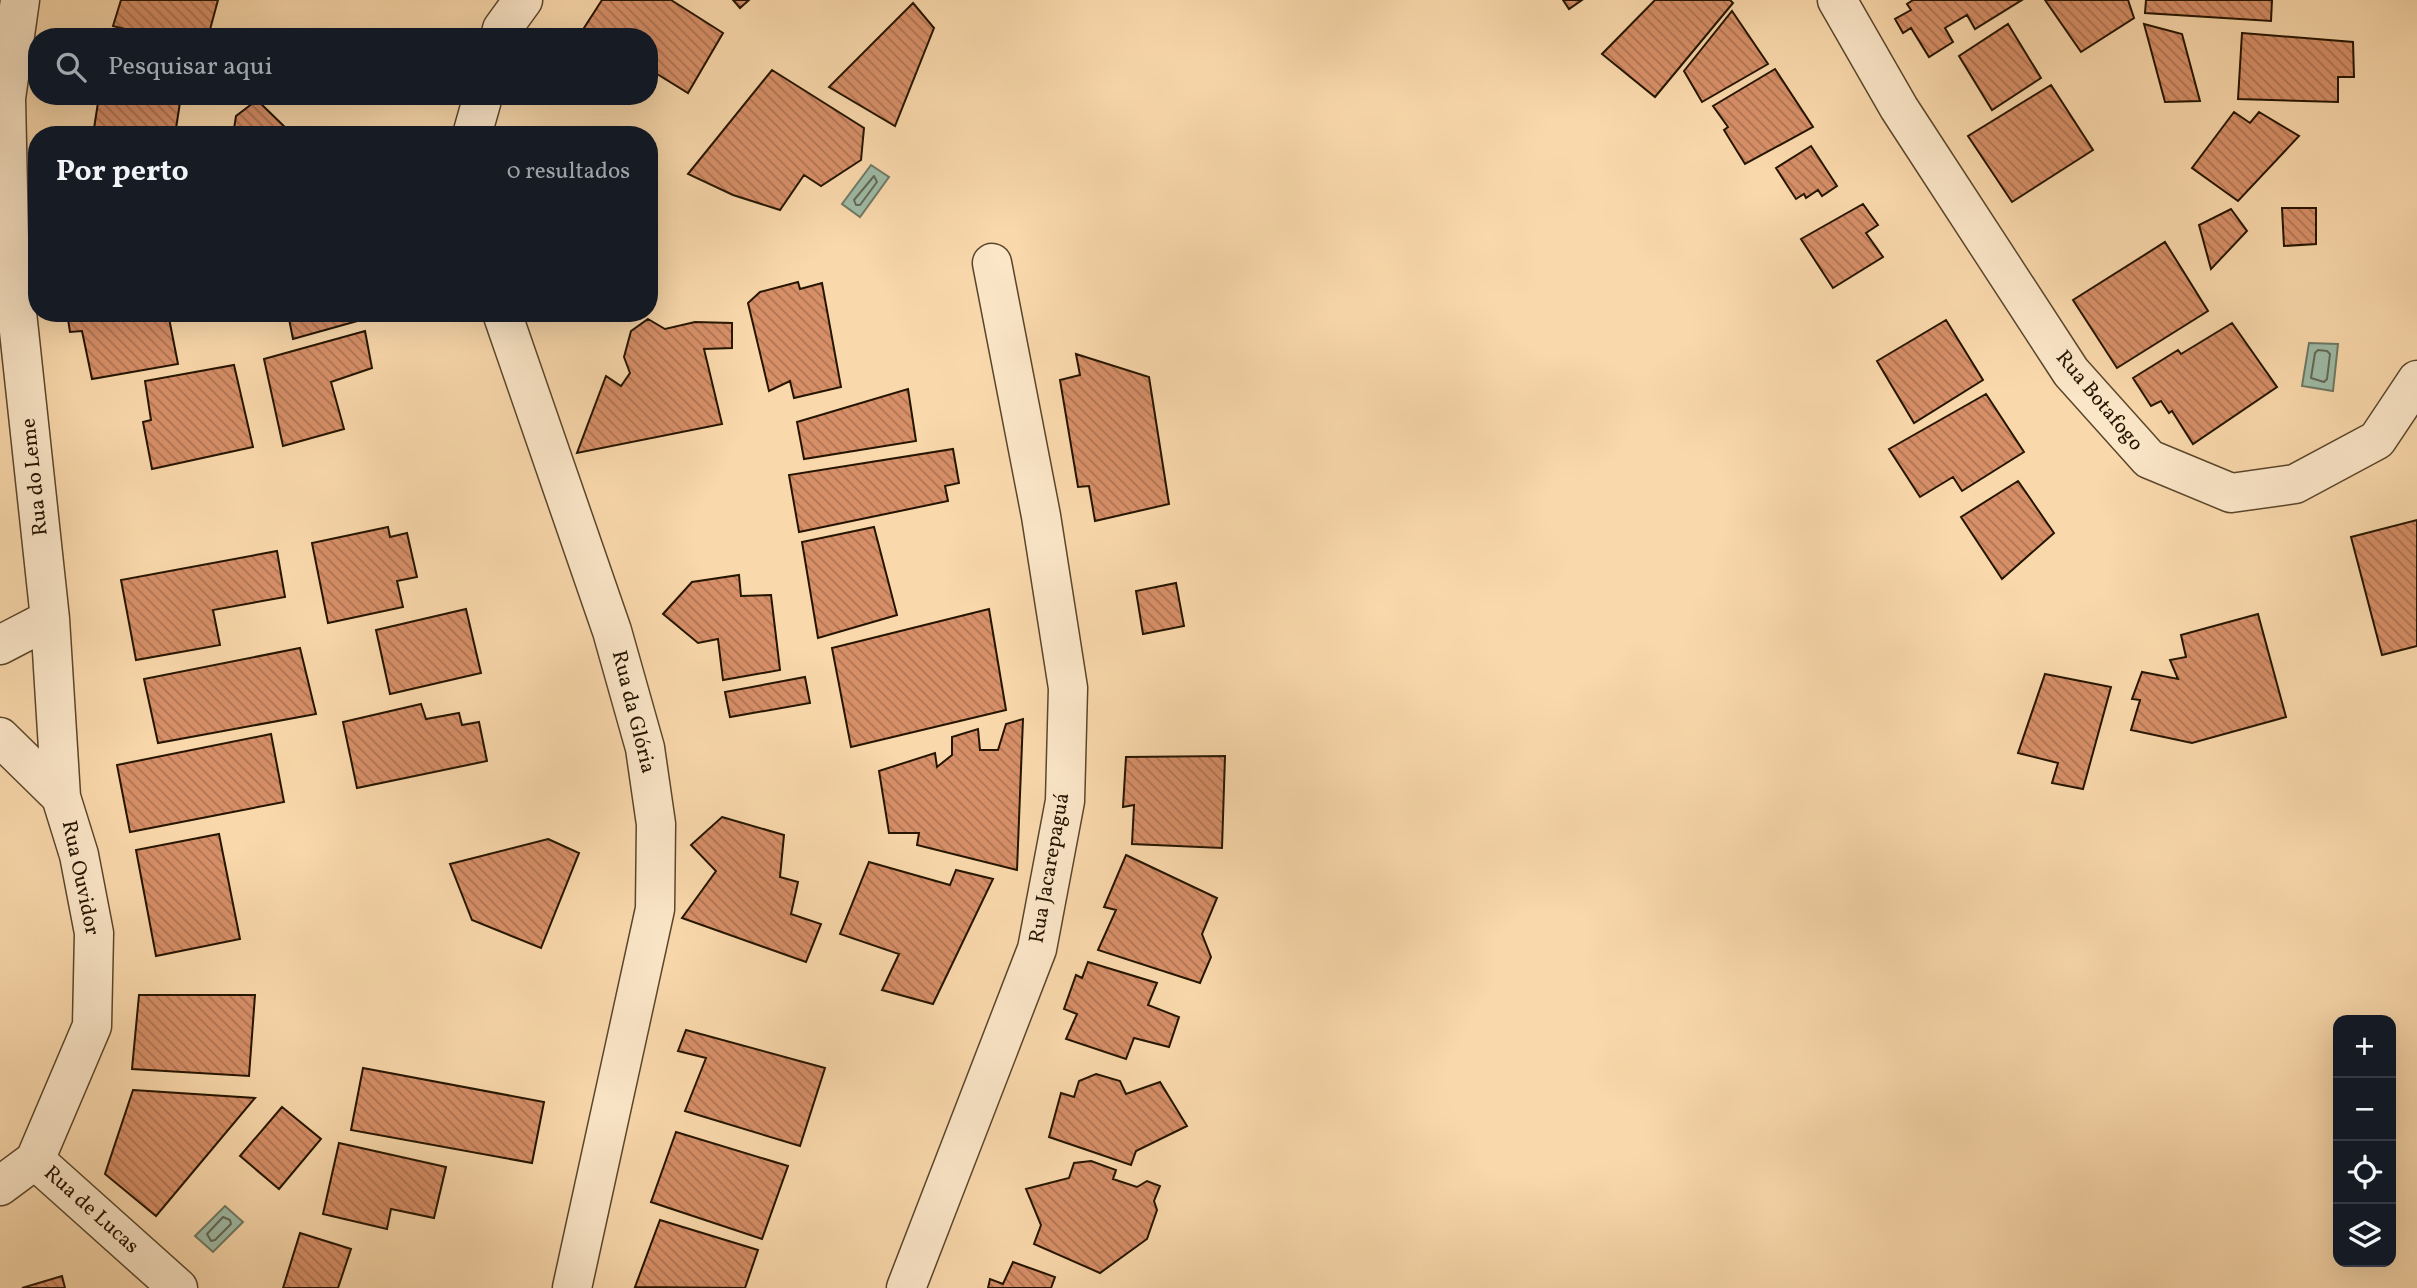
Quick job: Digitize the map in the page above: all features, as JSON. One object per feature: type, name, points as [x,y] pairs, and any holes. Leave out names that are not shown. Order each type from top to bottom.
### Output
[{"type":"street","name":"Rua do Leme","points":[[20,0],[6,98],[9,238],[50,619],[61,797]]},
{"type":"street","points":[[503,28],[523,0]]},
{"type":"street","name":"Rua Botafogo","points":[[1837,0],[1899,108],[2071,372],[2149,459],[2231,493],[2295,484],[2377,440],[2417,380]]},
{"type":"street","points":[[475,126],[480,105]]},
{"type":"street","name":"Rua Jacarepaguá","points":[[906,1288],[1037,948],[1065,801],[1068,688],[1041,516],[992,263]]},
{"type":"street","name":"Rua da Glória","points":[[505,322],[612,631],[645,748],[656,824],[655,909],[572,1288]]},
{"type":"street","points":[[0,646],[50,619]]},
{"type":"street","name":"Rua Ouvidor","points":[[0,737],[61,797],[79,855],[94,933],[92,1026],[36,1160]]},
{"type":"street","points":[[0,1186],[36,1160]]},
{"type":"street","name":"Rua de Lucas","points":[[36,1160],[178,1288]]},
{"type":"water","points":[[871,165],[889,177],[860,217],[842,204]]},
{"type":"water","points":[[2309,343],[2338,344],[2333,391],[2302,386]]},
{"type":"water","points":[[225,1206],[243,1222],[213,1252],[195,1236]]},
{"type":"building","points":[[121,0],[218,0],[210,28],[113,26]]},
{"type":"building","points":[[602,0],[671,0],[723,33],[688,93],[658,75],[658,28],[584,28]]},
{"type":"building","points":[[733,0],[749,0],[740,8]]},
{"type":"building","points":[[1563,0],[1582,0],[1569,9]]},
{"type":"building","points":[[1655,0],[1730,0],[1733,3],[1655,97],[1602,54]]},
{"type":"building","points":[[1913,0],[2022,0],[1975,29],[1967,15],[1945,28],[1953,42],[1929,57],[1911,28],[1903,33],[1895,19],[1911,10],[1907,4]]},
{"type":"building","points":[[2045,0],[2128,0],[2134,18],[2081,52]]},
{"type":"building","points":[[2146,0],[2272,0],[2271,21],[2145,13]]},
{"type":"building","points":[[913,3],[934,28],[895,126],[829,87]]},
{"type":"building","points":[[1732,11],[1768,64],[1702,102],[1684,71]]},
{"type":"building","points":[[2008,24],[2041,78],[1992,110],[1959,56]]},
{"type":"building","points":[[2144,24],[2182,34],[2200,101],[2165,102]]},
{"type":"building","points":[[2242,33],[2353,42],[2354,77],[2338,77],[2338,102],[2238,99]]},
{"type":"building","points":[[1775,69],[1813,127],[1745,164],[1724,130],[1728,127],[1713,106]]},
{"type":"building","points":[[772,70],[864,128],[861,160],[821,186],[804,175],[780,210],[733,195],[688,174]]},
{"type":"building","points":[[2051,85],[2093,150],[2012,202],[1968,136]]},
{"type":"building","points":[[98,105],[180,105],[176,126],[94,126]]},
{"type":"building","points":[[250,105],[262,105],[284,126],[234,126],[236,116]]},
{"type":"building","points":[[2234,112],[2250,123],[2259,112],[2299,136],[2238,201],[2192,168]]},
{"type":"building","points":[[1811,146],[1837,186],[1822,196],[1818,190],[1806,198],[1804,194],[1796,199],[1776,168]]},
{"type":"building","points":[[1863,204],[1878,225],[1866,233],[1883,257],[1833,288],[1801,239]]},
{"type":"building","points":[[2282,208],[2316,208],[2316,244],[2284,246]]},
{"type":"building","points":[[2231,209],[2247,231],[2211,269],[2199,225]]},
{"type":"building","points":[[2165,242],[2208,311],[2117,368],[2073,300]]},
{"type":"building","points":[[798,282],[800,289],[822,283],[841,387],[794,398],[790,381],[769,391],[748,303],[760,292]]},
{"type":"building","points":[[1946,320],[1983,380],[1914,423],[1877,361]]},
{"type":"building","points":[[68,322],[170,322],[178,364],[92,379],[82,331],[70,332]]},
{"type":"building","points":[[290,322],[354,322],[293,339]]},
{"type":"building","points":[[644,322],[653,322],[665,329],[695,322],[732,323],[732,348],[704,349],[722,424],[577,453],[606,376],[621,386],[630,373],[624,357],[631,331]]},
{"type":"building","points":[[2232,323],[2277,387],[2193,444],[2172,411],[2169,413],[2161,401],[2151,406],[2133,378],[2178,350],[2181,354]]},
{"type":"building","points":[[365,331],[372,368],[331,382],[344,429],[283,446],[264,359]]},
{"type":"building","points":[[1076,354],[1149,377],[1169,504],[1095,521],[1089,486],[1078,487],[1060,380],[1080,375]]},
{"type":"building","points":[[234,365],[253,447],[152,469],[143,422],[151,420],[145,381]]},
{"type":"building","points":[[908,389],[916,441],[804,459],[797,422]]},
{"type":"building","points":[[1986,394],[2024,452],[1962,491],[1953,477],[1920,497],[1889,449]]},
{"type":"building","points":[[953,449],[959,483],[945,486],[948,501],[799,532],[789,475]]},
{"type":"building","points":[[2018,481],[2054,533],[2002,579],[1961,517]]},
{"type":"building","points":[[2417,520],[2417,646],[2382,655],[2351,537]]},
{"type":"building","points":[[388,527],[390,537],[407,533],[417,577],[397,581],[403,607],[328,623],[312,543]]},
{"type":"building","points":[[874,527],[897,615],[818,638],[802,542]]},
{"type":"building","points":[[277,551],[285,597],[213,610],[220,645],[136,660],[121,580]]},
{"type":"building","points":[[739,575],[741,596],[771,595],[780,670],[723,680],[718,639],[698,643],[663,614],[692,582]]},
{"type":"building","points":[[1176,583],[1184,626],[1143,634],[1136,591]]},
{"type":"building","points":[[466,609],[481,673],[390,694],[376,630]]},
{"type":"building","points":[[989,609],[1006,710],[851,747],[832,648]]},
{"type":"building","points":[[2258,614],[2286,717],[2192,743],[2131,730],[2140,700],[2132,699],[2142,672],[2178,679],[2170,660],[2186,657],[2181,635]]},
{"type":"building","points":[[300,648],[316,714],[158,743],[144,679]]},
{"type":"building","points":[[2045,674],[2111,687],[2083,789],[2052,783],[2058,763],[2018,753]]},
{"type":"building","points":[[805,677],[810,703],[730,717],[725,692]]},
{"type":"building","points":[[421,704],[426,719],[459,713],[462,725],[479,722],[487,761],[357,788],[343,722]]},
{"type":"building","points":[[1023,719],[1017,870],[917,845],[919,833],[889,833],[879,771],[935,753],[937,767],[952,755],[952,737],[978,729],[980,750],[998,750],[1006,724]]},
{"type":"building","points":[[271,734],[284,802],[130,832],[117,765]]},
{"type":"building","points":[[1225,756],[1222,848],[1132,844],[1134,805],[1123,807],[1126,757]]},
{"type":"building","points":[[722,817],[784,835],[780,877],[798,882],[791,914],[821,924],[806,962],[682,918],[716,871],[691,845]]},
{"type":"building","points":[[219,834],[240,939],[156,956],[136,850]]},
{"type":"building","points":[[548,839],[579,853],[541,948],[472,920],[450,864]]},
{"type":"building","points":[[1126,855],[1217,898],[1202,934],[1211,957],[1200,983],[1098,950],[1116,910],[1104,907]]},
{"type":"building","points":[[869,862],[950,885],[956,870],[993,879],[933,1004],[882,990],[899,954],[840,934]]},
{"type":"building","points":[[1088,962],[1157,983],[1148,1005],[1179,1017],[1169,1047],[1134,1038],[1126,1059],[1066,1039],[1077,1014],[1064,1009],[1076,975],[1082,978]]},
{"type":"building","points":[[139,995],[255,995],[249,1076],[132,1069]]},
{"type":"building","points":[[686,1030],[825,1068],[800,1146],[685,1111],[706,1058],[678,1051]]},
{"type":"building","points":[[363,1068],[544,1102],[532,1163],[351,1130]]},
{"type":"building","points":[[1096,1074],[1120,1081],[1126,1094],[1160,1082],[1187,1126],[1136,1151],[1131,1165],[1049,1137],[1061,1093],[1074,1097],[1079,1081]]},
{"type":"building","points":[[133,1090],[255,1098],[156,1216],[105,1174]]},
{"type":"building","points":[[282,1107],[321,1139],[279,1189],[240,1156]]},
{"type":"building","points":[[676,1132],[788,1166],[762,1239],[651,1202]]},
{"type":"building","points":[[339,1143],[446,1167],[434,1218],[391,1209],[387,1229],[323,1214]]},
{"type":"building","points":[[1091,1161],[1116,1170],[1113,1179],[1137,1187],[1147,1181],[1160,1186],[1154,1201],[1157,1210],[1147,1239],[1100,1273],[1034,1244],[1041,1225],[1026,1189],[1069,1178],[1074,1163]]},
{"type":"building","points":[[660,1220],[758,1250],[745,1288],[635,1287]]},
{"type":"building","points":[[300,1233],[351,1249],[338,1288],[283,1288]]},
{"type":"building","points":[[1013,1262],[1055,1277],[1051,1288],[988,1288],[990,1279],[1003,1284]]},
{"type":"building","points":[[62,1276],[65,1288],[22,1288]]}]
